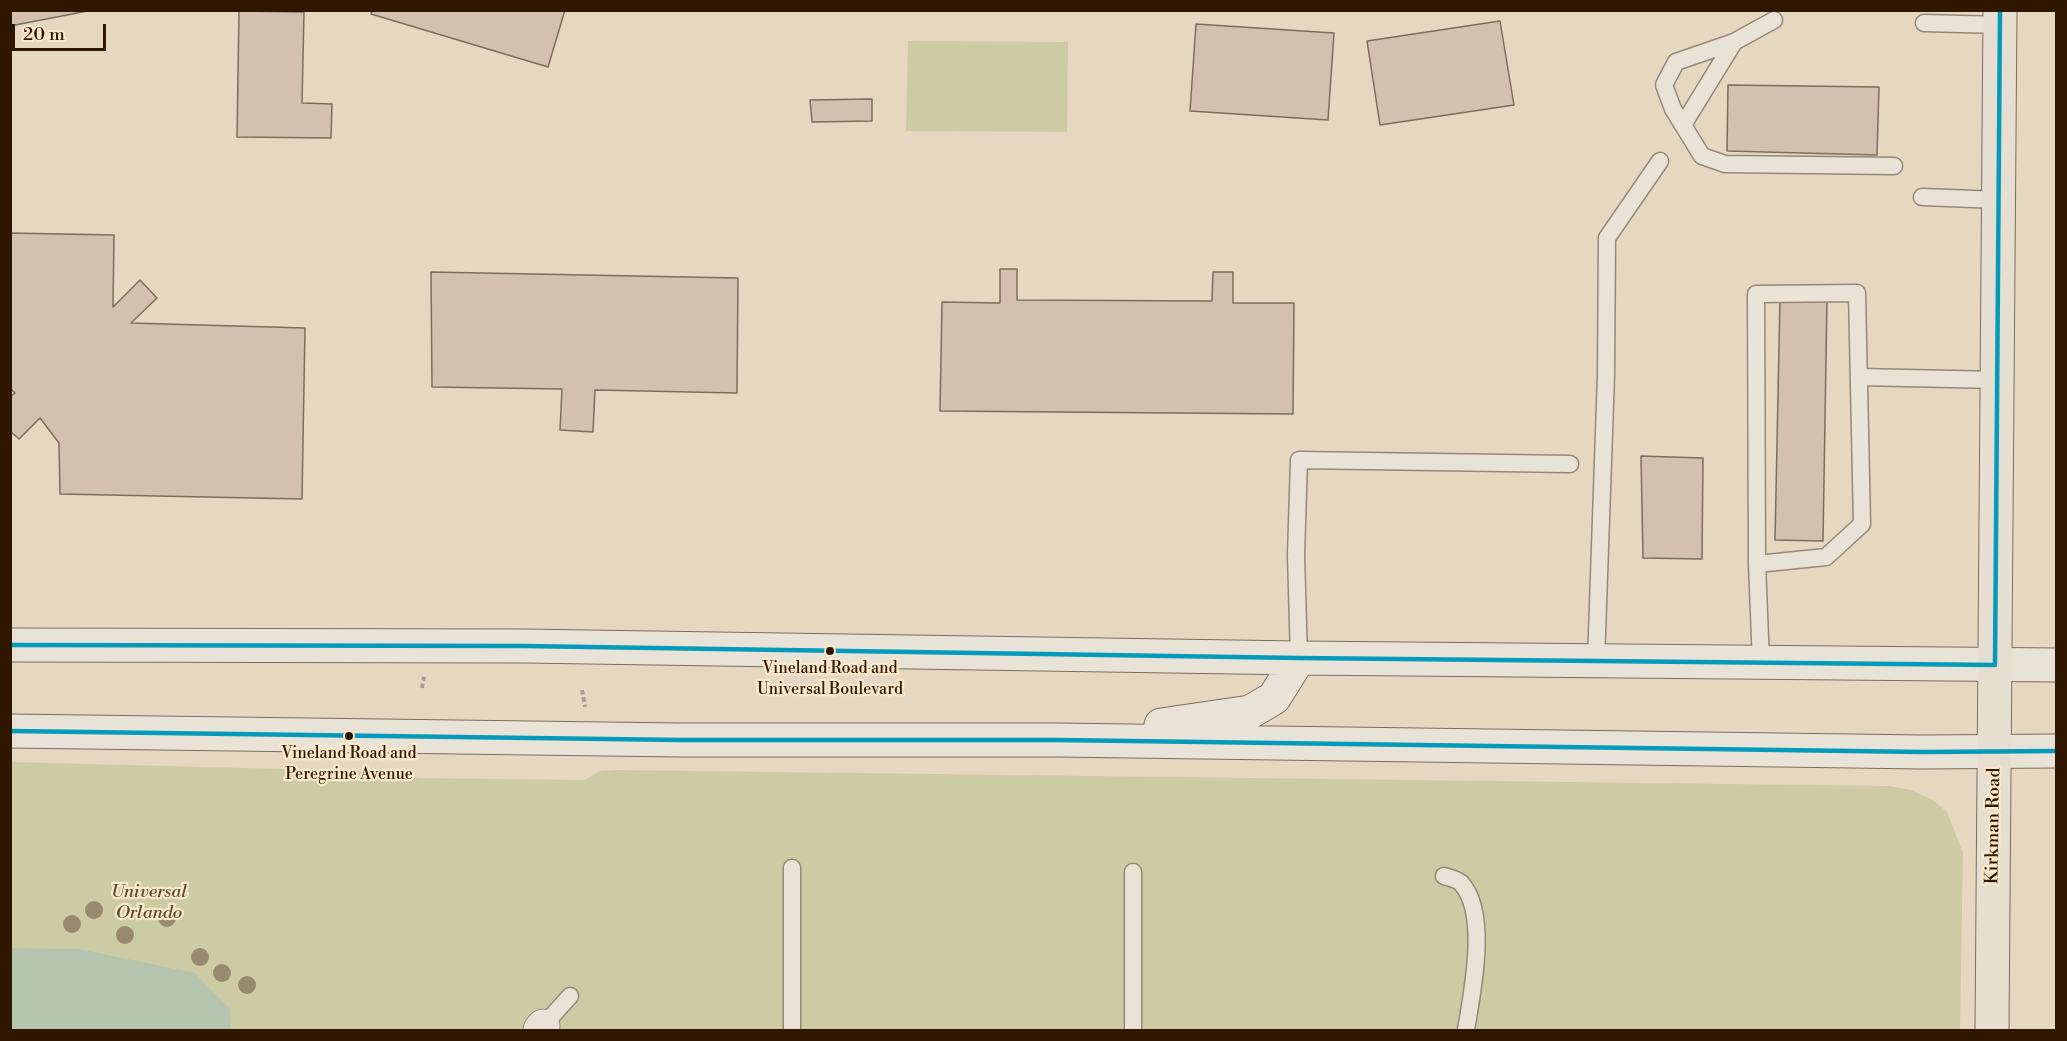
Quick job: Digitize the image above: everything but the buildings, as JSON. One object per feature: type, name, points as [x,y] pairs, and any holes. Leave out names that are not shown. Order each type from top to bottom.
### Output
[{"type":"main road","name":"Kirkman Road","points":[[1992,1030],[2000,18]]},
{"type":"main road","points":[[10,645],[524,646],[1596,662],[2056,665]]},
{"type":"main road","points":[[1058,740],[1250,712],[1275,698],[1299,658]]},
{"type":"main road","points":[[10,731],[680,740],[1058,740],[2056,751]]},
{"type":"lane","points":[[1924,23],[2000,18]]},
{"type":"lane","points":[[1774,20],[1734,42],[1676,62],[1665,85],[1673,110],[1702,156],[1725,164],[1894,166]]},
{"type":"lane","points":[[1683,125],[1734,42]]},
{"type":"lane","points":[[1596,662],[1606,375],[1607,238],[1660,161]]},
{"type":"lane","points":[[1922,196],[1999,200]]},
{"type":"lane","points":[[1757,564],[1827,557],[1862,524],[1857,293],[1756,294],[1757,564],[1761,663]]},
{"type":"lane","points":[[1860,377],[1997,380]]},
{"type":"lane","points":[[1299,658],[1296,555],[1299,460],[1570,464]]},
{"type":"lane","points":[[792,868],[792,1030]]},
{"type":"lane","points":[[1133,872],[1133,1030]]},
{"type":"lane","points":[[1444,876],[1459,881],[1471,897],[1476,917],[1475,968],[1466,1030]]},
{"type":"lane","points":[[541,1028],[570,996]]},
{"type":"path","points":[[582,690],[585,708]]},
{"type":"green space","points":[[908,41],[1068,42],[1067,132],[906,131]]},
{"type":"green space","name":"Universal Orlando","points":[[11,762],[402,772],[418,778],[585,780],[600,771],[617,770],[1889,786],[1911,790],[1933,800],[1947,812],[1963,853],[1960,1030],[11,1030]]},
{"type":"shaded area","points":[[11,948],[79,949],[195,973],[230,1009],[231,1030],[11,1030]]},
{"type":"transit line","points":[[1995,665],[2000,10]]},
{"type":"transit line","points":[[10,645],[524,646],[1299,658],[1995,665]]},
{"type":"transit line","points":[[10,731],[680,740],[1058,740],[1923,752],[2056,751]]},
{"type":"place","name":"Vineland Road and Universal Boulevard","points":[[830,651]]},
{"type":"place","name":"Vineland Road and Peregrine Avenue","points":[[349,736]]}]
